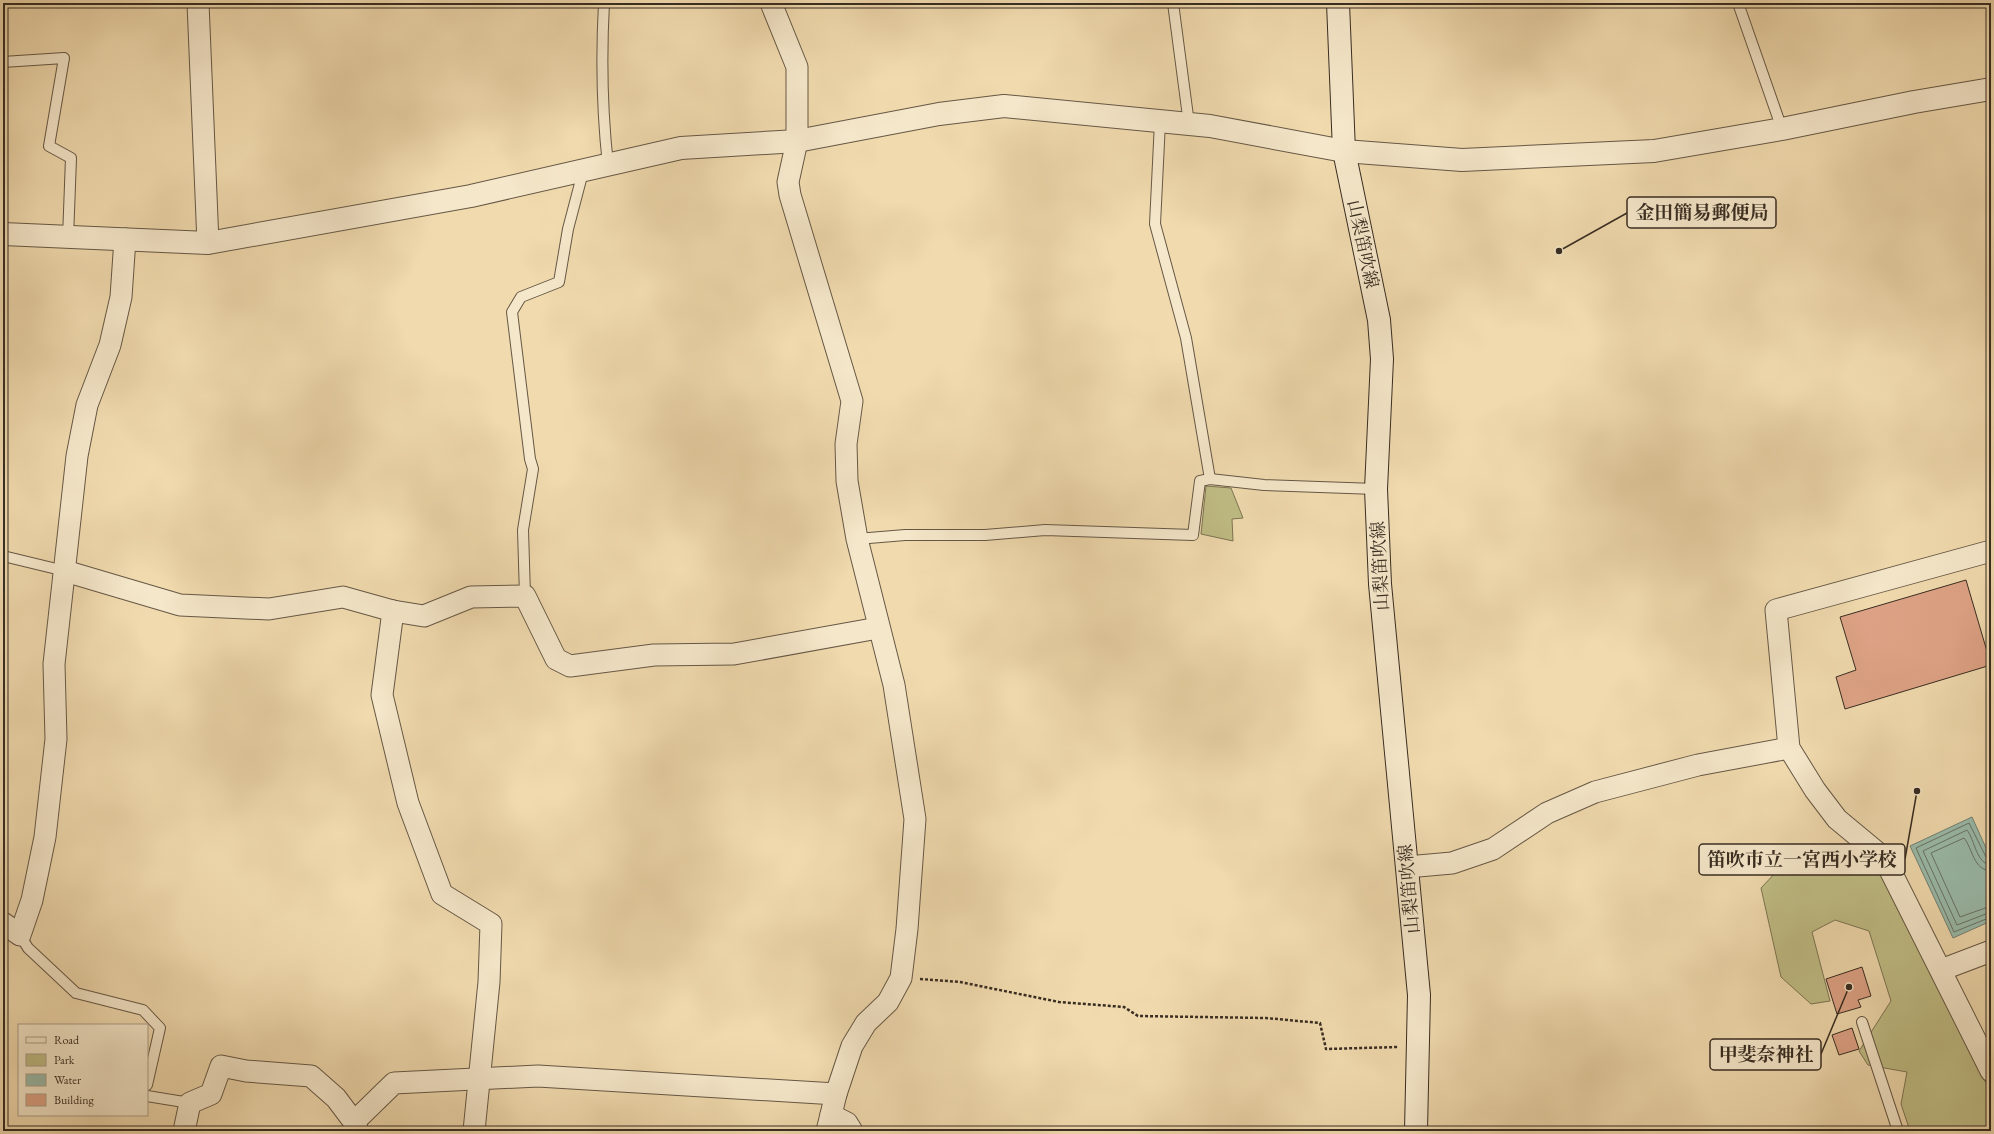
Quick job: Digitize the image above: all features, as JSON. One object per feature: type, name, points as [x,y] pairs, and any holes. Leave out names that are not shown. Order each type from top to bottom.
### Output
[{"type":"street","points":[[198,3],[208,242]]},
{"type":"street","points":[[771,3],[797,67],[797,141],[788,182],[790,195],[852,401],[846,444],[848,481],[857,539],[878,628],[894,685],[915,819],[907,929],[901,978],[888,1002],[866,1023],[852,1046],[836,1094],[829,1123],[847,1123],[852,1131]]},
{"type":"street","name":"山梨笛吹線","points":[[1338,3],[1344,151],[1379,320],[1382,359],[1376,489],[1381,592],[1419,995],[1416,1131]]},
{"type":"street","points":[[3,234],[68,238],[208,242],[471,196],[583,172],[681,148],[797,141],[939,114],[1004,106],[1210,126],[1344,151],[1462,160],[1616,154],[1654,151],[1782,129],[1914,102],[1991,89]]},
{"type":"street","points":[[3,923],[20,935],[32,900],[45,837],[56,739],[54,664],[77,456],[87,405],[110,345],[121,297],[125,240]]},
{"type":"street","points":[[1991,551],[1776,610],[1789,748],[1815,790],[1837,819],[1884,858],[1991,1071]]},
{"type":"street","points":[[65,571],[180,605],[270,609],[343,597],[393,611],[424,616],[471,597],[525,596],[556,659],[570,666],[654,655],[734,654],[878,628]]},
{"type":"street","points":[[393,611],[382,695],[408,803],[442,894],[491,924],[489,982],[474,1131]]},
{"type":"street","points":[[1407,867],[1452,863],[1493,849],[1547,813],[1595,792],[1698,765],[1789,748]]},
{"type":"street","points":[[1941,970],[1991,951]]},
{"type":"street","points":[[184,1131],[190,1103],[211,1094],[221,1066],[246,1071],[311,1076],[336,1098],[356,1127],[394,1083],[478,1081],[538,1076],[836,1094]]},
{"type":"lane","points":[[604,3],[602,48],[604,130],[608,165]]},
{"type":"lane","points":[[1173,3],[1188,124]]},
{"type":"lane","points":[[1738,3],[1782,129]]},
{"type":"lane","points":[[3,62],[64,58],[49,146],[70,158],[68,238]]},
{"type":"lane","points":[[1160,122],[1155,224],[1186,338],[1210,480]]},
{"type":"lane","points":[[525,596],[523,530],[533,470],[530,459],[512,312],[521,297],[559,282],[568,229],[583,172]]},
{"type":"lane","points":[[857,539],[905,535],[986,534],[1045,530],[1193,535],[1200,482],[1210,480],[1264,485],[1376,489]]},
{"type":"lane","points":[[3,556],[65,571]]},
{"type":"lane","points":[[20,935],[28,948],[76,993],[142,1010],[160,1028],[148,1081]]},
{"type":"lane","points":[[1862,1022],[1898,1131]]},
{"type":"lane","points":[[148,1096],[190,1103]]},
{"type":"path","points":[[901,978],[960,982],[1059,1002],[1124,1007],[1138,1016],[1266,1018],[1320,1023],[1326,1050],[1419,1047]]},
{"type":"green space","points":[[1206,486],[1231,488],[1243,518],[1232,519],[1233,541],[1201,534]]},
{"type":"green space","points":[[1852,855],[1889,880],[1950,1011],[1991,1093],[1991,1131],[1910,1131],[1901,1104],[1907,1072],[1868,1065],[1859,1051],[1891,1001],[1869,931],[1835,920],[1812,932],[1830,1001],[1811,1004],[1781,977],[1761,888],[1779,869]]},
{"type":"water","points":[[1972,817],[1991,859],[1991,921],[1953,938],[1910,846]]},
{"type":"building","points":[[1966,580],[1991,665],[1845,709],[1836,677],[1856,670],[1840,617]]},
{"type":"building","points":[[1862,967],[1871,996],[1858,1000],[1861,1007],[1837,1014],[1826,979]]},
{"type":"building","points":[[1852,1028],[1859,1049],[1839,1055],[1832,1035]]},
{"type":"place","name":"金田簡易郵便局","points":[[1559,251]]},
{"type":"place","name":"笛吹市立一宮西小学校","points":[[1917,791]]},
{"type":"place","name":"甲斐奈神社","points":[[1849,987]]}]
